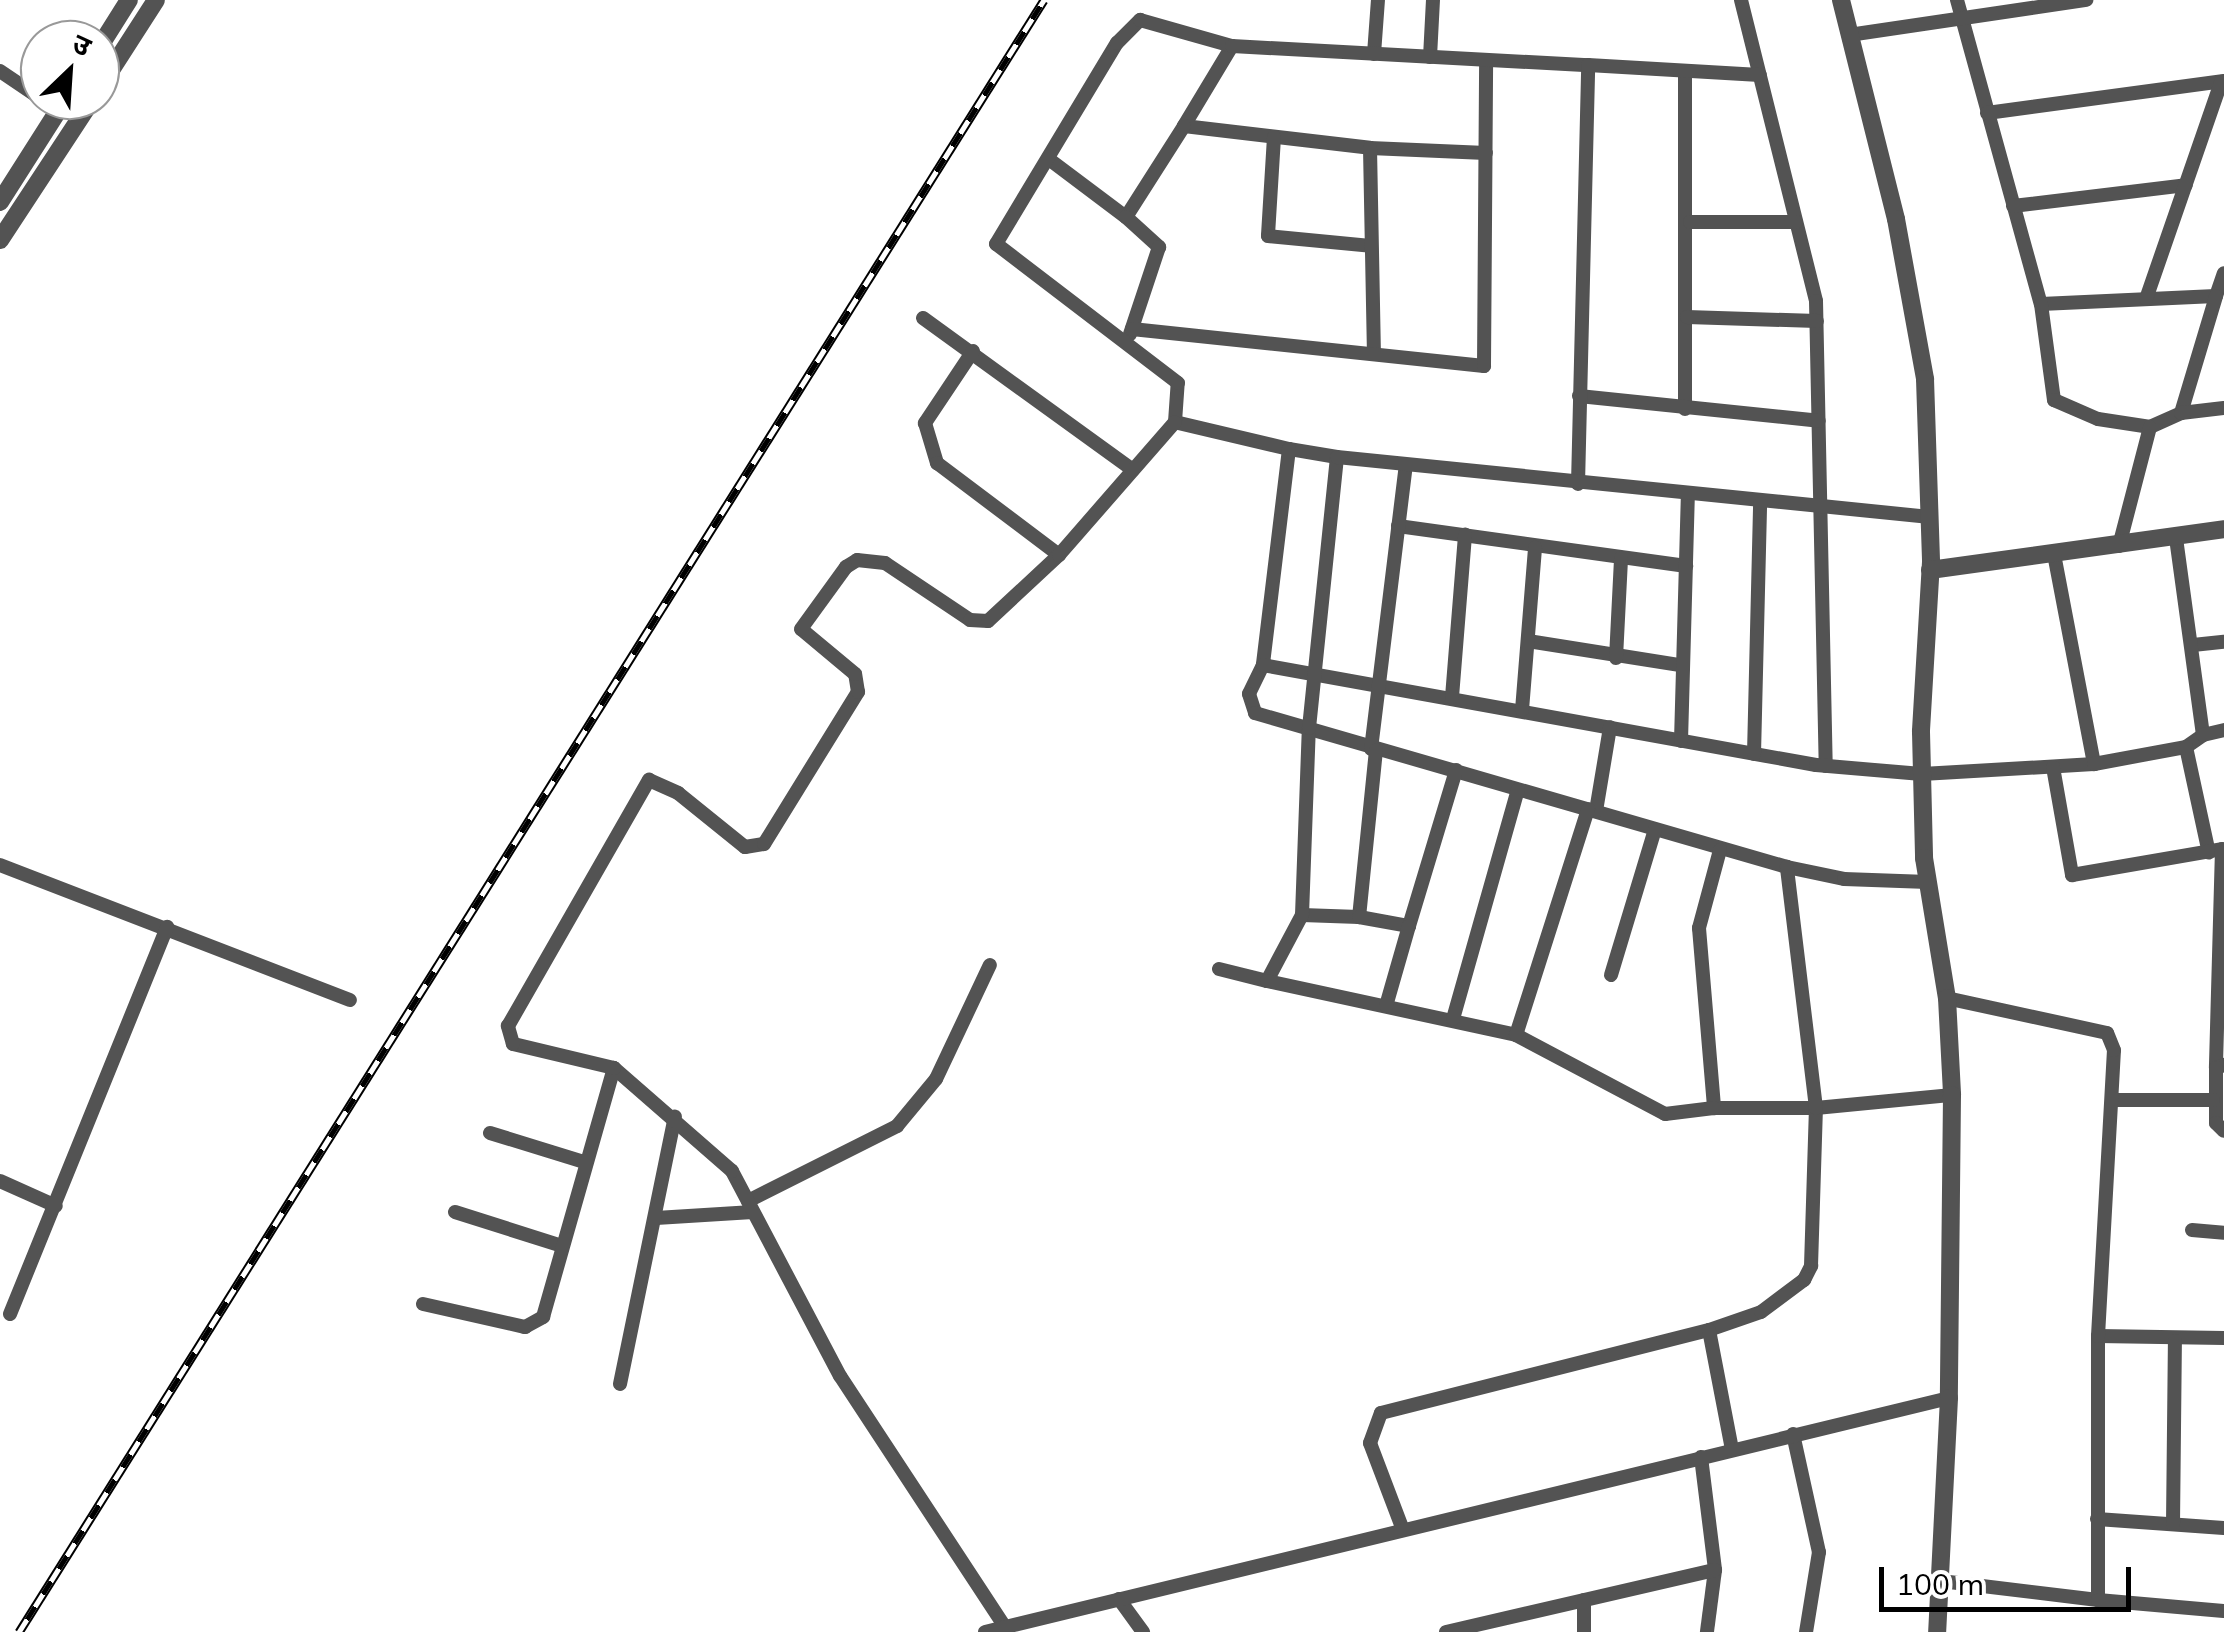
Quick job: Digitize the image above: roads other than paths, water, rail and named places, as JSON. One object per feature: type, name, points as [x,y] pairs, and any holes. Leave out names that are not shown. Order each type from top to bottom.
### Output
[{"type":"street","points":[[120,56],[156,0]]},
{"type":"street","points":[[1374,54],[1378,0]]},
{"type":"street","points":[[1430,56],[1433,0]]},
{"type":"street","points":[[1741,0],[1818,321],[1826,766]]},
{"type":"street","points":[[1841,0],[1896,219],[1925,379],[1930,570],[1922,774],[1928,882],[1947,998],[1952,1095],[1950,1398],[1940,1632]]},
{"type":"street","points":[[1957,0],[2041,304],[2054,400],[2098,419],[2150,427],[2181,413],[2224,408]]},
{"type":"street","points":[[1849,35],[2086,0]]},
{"type":"street","points":[[1013,1629],[840,1376],[732,1171],[614,1068],[513,1044],[508,1026],[649,780],[678,793],[745,847],[758,848],[858,692],[855,674],[801,629],[846,567],[857,560],[885,563],[970,620],[988,621],[1059,555],[1174,422],[1178,384],[996,244],[1050,160],[1092,81],[1140,20],[1232,46],[1760,75]]},
{"type":"street","points":[[1126,217],[1232,46]]},
{"type":"street","points":[[1132,329],[1484,366],[1486,60]]},
{"type":"street","points":[[1578,484],[1588,65]]},
{"type":"street","points":[[1685,71],[1690,222],[1685,409]]},
{"type":"street","points":[[1987,113],[2223,81],[2146,299]]},
{"type":"street","points":[[0,202],[43,120]]},
{"type":"street","points":[[0,240],[79,120]]},
{"type":"street","points":[[1184,126],[1370,148],[1486,153]]},
{"type":"street","points":[[1274,137],[1268,236],[1371,246]]},
{"type":"street","points":[[1370,148],[1374,354]]},
{"type":"street","points":[[1050,160],[1159,247],[1127,344]]},
{"type":"street","points":[[2013,206],[2186,185]]},
{"type":"street","points":[[1690,222],[1796,222]]},
{"type":"street","points":[[2181,413],[2224,273]]},
{"type":"street","points":[[2041,304],[2216,296]]},
{"type":"street","points":[[1687,316],[1818,321]]},
{"type":"street","points":[[923,318],[974,351],[1133,470]]},
{"type":"street","points":[[974,351],[925,423],[937,463],[1059,555]]},
{"type":"street","points":[[1579,396],[1819,420]]},
{"type":"street","points":[[1174,422],[1337,458],[1760,504],[1930,518]]},
{"type":"street","points":[[2119,546],[2150,427]]},
{"type":"street","points":[[1289,448],[1263,665],[1249,694],[1255,713],[1787,867],[1844,879],[1928,882]]},
{"type":"street","points":[[1266,980],[1302,915],[1308,728],[1318,672],[1337,458]]},
{"type":"street","points":[[1358,916],[1406,465]]},
{"type":"street","points":[[1681,741],[1680,666],[1688,496]]},
{"type":"street","points":[[1754,754],[1760,504]]},
{"type":"street","points":[[1398,526],[1686,566]]},
{"type":"street","points":[[1930,570],[2224,530]]},
{"type":"street","points":[[1452,697],[1465,535]]},
{"type":"street","points":[[2176,537],[2202,735]]},
{"type":"street","points":[[1522,710],[1535,548]]},
{"type":"street","points":[[2054,554],[2094,764]]},
{"type":"street","points":[[1616,658],[1621,558]]},
{"type":"street","points":[[1528,641],[1680,666]]},
{"type":"street","points":[[2192,645],[2224,642]]},
{"type":"street","points":[[1263,665],[1826,766],[1922,774],[2094,764],[2186,747],[2202,735],[2224,730]]},
{"type":"street","points":[[1516,1034],[1592,810],[1610,727]]},
{"type":"street","points":[[2186,747],[2218,850],[2223,956],[2220,1067],[2213,1100],[2216,1123],[2224,1132]]},
{"type":"street","points":[[2054,766],[2072,876],[2218,850]]},
{"type":"street","points":[[1386,1006],[1456,770]]},
{"type":"street","points":[[1454,1019],[1518,790]]},
{"type":"street","points":[[1610,975],[1655,829]]},
{"type":"street","points":[[1714,1108],[1700,928],[1720,850]]},
{"type":"street","points":[[0,865],[350,1000]]},
{"type":"street","points":[[1403,1530],[1370,1443],[1381,1413],[1709,1330],[1761,1312],[1810,1272],[1816,1108],[1787,867]]},
{"type":"street","points":[[1302,915],[1358,916],[1409,926]]},
{"type":"street","points":[[10,1314],[166,928]]},
{"type":"street","points":[[656,1218],[751,1207],[898,1126],[936,1079],[990,965]]},
{"type":"street","points":[[1219,970],[1516,1034],[1665,1114],[1714,1108],[1816,1108],[1952,1095]]},
{"type":"street","points":[[1947,998],[2106,1033],[2114,1050],[2098,1336],[2098,1600]]},
{"type":"street","points":[[424,1304],[535,1325],[543,1317],[584,1162],[614,1068]]},
{"type":"street","points":[[2113,1100],[2213,1100]]},
{"type":"street","points":[[620,1384],[674,1117]]},
{"type":"street","points":[[490,1133],[584,1162]]},
{"type":"street","points":[[0,1181],[56,1206]]},
{"type":"street","points":[[455,1212],[562,1246]]},
{"type":"street","points":[[2192,1230],[2224,1233]]},
{"type":"street","points":[[1709,1330],[1732,1449]]},
{"type":"street","points":[[2098,1336],[2224,1338]]},
{"type":"street","points":[[2174,1524],[2175,1340]]},
{"type":"street","points":[[985,1632],[1013,1629],[1119,1599],[1950,1398]]},
{"type":"street","points":[[1793,1434],[1819,1552],[1806,1632]]},
{"type":"street","points":[[1700,1456],[1715,1570],[1707,1632]]},
{"type":"street","points":[[2098,1518],[2224,1528]]},
{"type":"street","points":[[1446,1632],[1715,1570]]},
{"type":"street","points":[[1941,1581],[2224,1611]]},
{"type":"street","points":[[1119,1599],[1143,1632]]},
{"type":"street","points":[[1584,1600],[1584,1632]]},
{"type":"railway","points":[[19,1632],[1044,0]]}]
